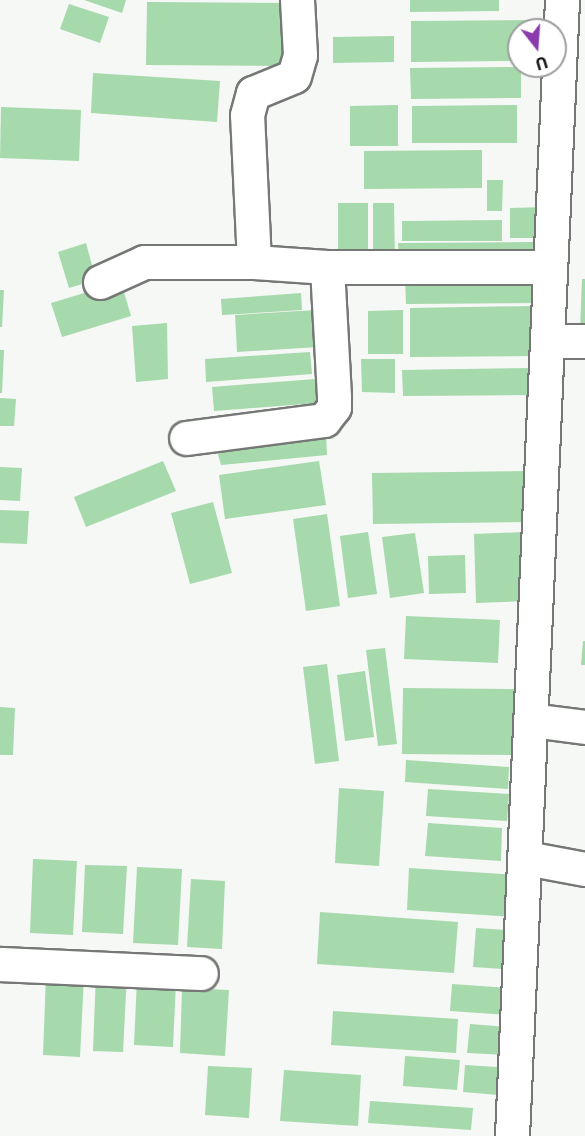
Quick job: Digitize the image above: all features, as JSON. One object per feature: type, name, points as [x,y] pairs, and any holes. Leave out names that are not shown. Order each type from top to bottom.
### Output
[{"type":"street","points":[[254,262],[247,115],[253,93],[294,76],[300,55],[297,0]]},
{"type":"street","points":[[512,1136],[562,0]]},
{"type":"street","points":[[100,282],[144,262],[254,262],[327,267],[550,267]]},
{"type":"street","points":[[186,438],[324,420],[333,407],[334,398],[327,267]]},
{"type":"street","points":[[547,341],[585,341]]},
{"type":"street","points":[[531,720],[585,727]]},
{"type":"street","points":[[526,858],[585,869]]},
{"type":"street","points":[[0,964],[201,973]]},
{"type":"building","points":[[84,0],[126,0],[122,13]]},
{"type":"building","points":[[410,0],[499,0],[499,11],[410,12]]},
{"type":"building","points":[[147,2],[286,3],[285,66],[146,65]]},
{"type":"building","points":[[69,4],[109,17],[100,43],[60,29]]},
{"type":"building","points":[[507,20],[507,61],[411,62],[411,21]]},
{"type":"building","points":[[394,36],[394,62],[333,63],[333,37]]},
{"type":"building","points":[[507,67],[507,78],[521,78],[521,98],[411,99],[410,68]]},
{"type":"building","points":[[93,73],[220,81],[217,122],[91,113]]},
{"type":"building","points":[[398,105],[398,146],[350,146],[350,106]]},
{"type":"building","points":[[517,105],[517,143],[412,143],[412,106]]},
{"type":"building","points":[[1,107],[81,110],[79,161],[0,158]]},
{"type":"building","points":[[482,150],[482,188],[364,189],[364,151]]},
{"type":"building","points":[[487,180],[503,180],[502,211],[487,211]]},
{"type":"building","points":[[338,203],[368,203],[368,263],[338,263]]},
{"type":"building","points":[[373,203],[394,203],[395,261],[373,261]]},
{"type":"building","points":[[547,207],[547,238],[510,238],[510,208]]},
{"type":"building","points":[[502,220],[502,241],[402,241],[402,221]]},
{"type":"building","points":[[533,242],[534,261],[399,263],[398,243]]},
{"type":"building","points":[[86,243],[96,280],[69,288],[58,252]]},
{"type":"building","points":[[537,276],[537,303],[406,304],[405,277]]},
{"type":"building","points":[[582,279],[585,279],[585,331],[580,331]]},
{"type":"building","points":[[121,282],[131,316],[62,337],[51,303]]},
{"type":"building","points":[[0,290],[4,290],[2,327],[0,327]]},
{"type":"building","points":[[301,293],[302,310],[222,315],[221,299]]},
{"type":"building","points":[[532,306],[532,356],[410,357],[410,308]]},
{"type":"building","points":[[316,310],[318,347],[237,352],[235,315]]},
{"type":"building","points":[[403,310],[403,354],[368,354],[368,311]]},
{"type":"building","points":[[167,323],[168,379],[136,382],[132,326]]},
{"type":"building","points":[[0,350],[4,350],[2,393],[0,393]]},
{"type":"building","points":[[310,352],[312,374],[206,382],[205,359]]},
{"type":"building","points":[[361,359],[395,359],[395,393],[362,392]]},
{"type":"building","points":[[532,368],[532,395],[403,396],[402,370]]},
{"type":"building","points":[[315,379],[317,403],[214,411],[212,387]]},
{"type":"building","points":[[0,398],[16,399],[14,426],[0,426]]},
{"type":"building","points":[[326,434],[327,455],[221,465],[216,447]]},
{"type":"building","points":[[163,461],[176,491],[86,527],[74,497]]},
{"type":"building","points":[[319,461],[326,505],[225,519],[219,475]]},
{"type":"building","points":[[0,467],[22,468],[20,501],[0,500]]},
{"type":"building","points":[[529,471],[530,522],[373,524],[372,473]]},
{"type":"building","points":[[213,502],[232,573],[190,584],[171,513]]},
{"type":"building","points":[[0,510],[29,511],[27,544],[0,543]]},
{"type":"building","points":[[327,514],[340,606],[306,611],[293,519]]},
{"type":"building","points":[[368,532],[377,594],[348,598],[340,536]]},
{"type":"building","points":[[525,532],[526,601],[476,603],[474,534]]},
{"type":"building","points":[[415,533],[424,593],[390,598],[382,537]]},
{"type":"building","points":[[465,555],[466,593],[429,594],[428,556]]},
{"type":"building","points":[[406,616],[500,620],[498,663],[404,659]]},
{"type":"building","points":[[583,641],[585,641],[585,665],[581,665]]},
{"type":"building","points":[[385,648],[397,744],[378,746],[366,650]]},
{"type":"building","points":[[327,664],[339,761],[315,764],[303,667]]},
{"type":"building","points":[[365,671],[374,737],[345,741],[337,675]]},
{"type":"building","points":[[403,688],[516,689],[515,755],[402,754]]},
{"type":"building","points":[[0,707],[15,708],[13,755],[0,755]]},
{"type":"building","points":[[406,760],[509,767],[508,789],[405,782]]},
{"type":"building","points":[[339,788],[384,791],[379,866],[335,863]]},
{"type":"building","points":[[428,789],[509,794],[507,821],[426,816]]},
{"type":"building","points":[[428,823],[502,828],[501,861],[425,856]]},
{"type":"building","points":[[33,859],[77,861],[73,935],[30,933]]},
{"type":"building","points":[[85,865],[127,866],[123,934],[82,932]]},
{"type":"building","points":[[137,867],[182,869],[178,945],[133,943]]},
{"type":"building","points":[[409,868],[517,875],[514,917],[407,910]]},
{"type":"building","points":[[191,879],[225,881],[222,949],[187,947]]},
{"type":"building","points":[[320,912],[458,922],[454,973],[317,964]]},
{"type":"building","points":[[476,928],[506,930],[503,969],[473,967]]},
{"type":"building","points":[[96,973],[127,974],[123,1052],[93,1051]]},
{"type":"building","points":[[46,975],[84,977],[80,1057],[43,1055]]},
{"type":"building","points":[[137,980],[176,982],[173,1047],[134,1045]]},
{"type":"building","points":[[452,984],[510,988],[508,1015],[450,1011]]},
{"type":"building","points":[[182,988],[229,990],[225,1056],[180,1053]]},
{"type":"building","points":[[333,1011],[458,1019],[456,1053],[331,1045]]},
{"type":"building","points":[[470,1024],[508,1027],[507,1055],[467,1053]]},
{"type":"building","points":[[405,1056],[460,1060],[457,1090],[403,1086]]},
{"type":"building","points":[[465,1065],[513,1068],[511,1096],[463,1092]]},
{"type":"building","points":[[208,1066],[252,1068],[249,1118],[205,1115]]},
{"type":"building","points":[[284,1070],[361,1075],[358,1126],[280,1121]]},
{"type":"building","points":[[370,1101],[473,1108],[471,1130],[368,1123]]}]
